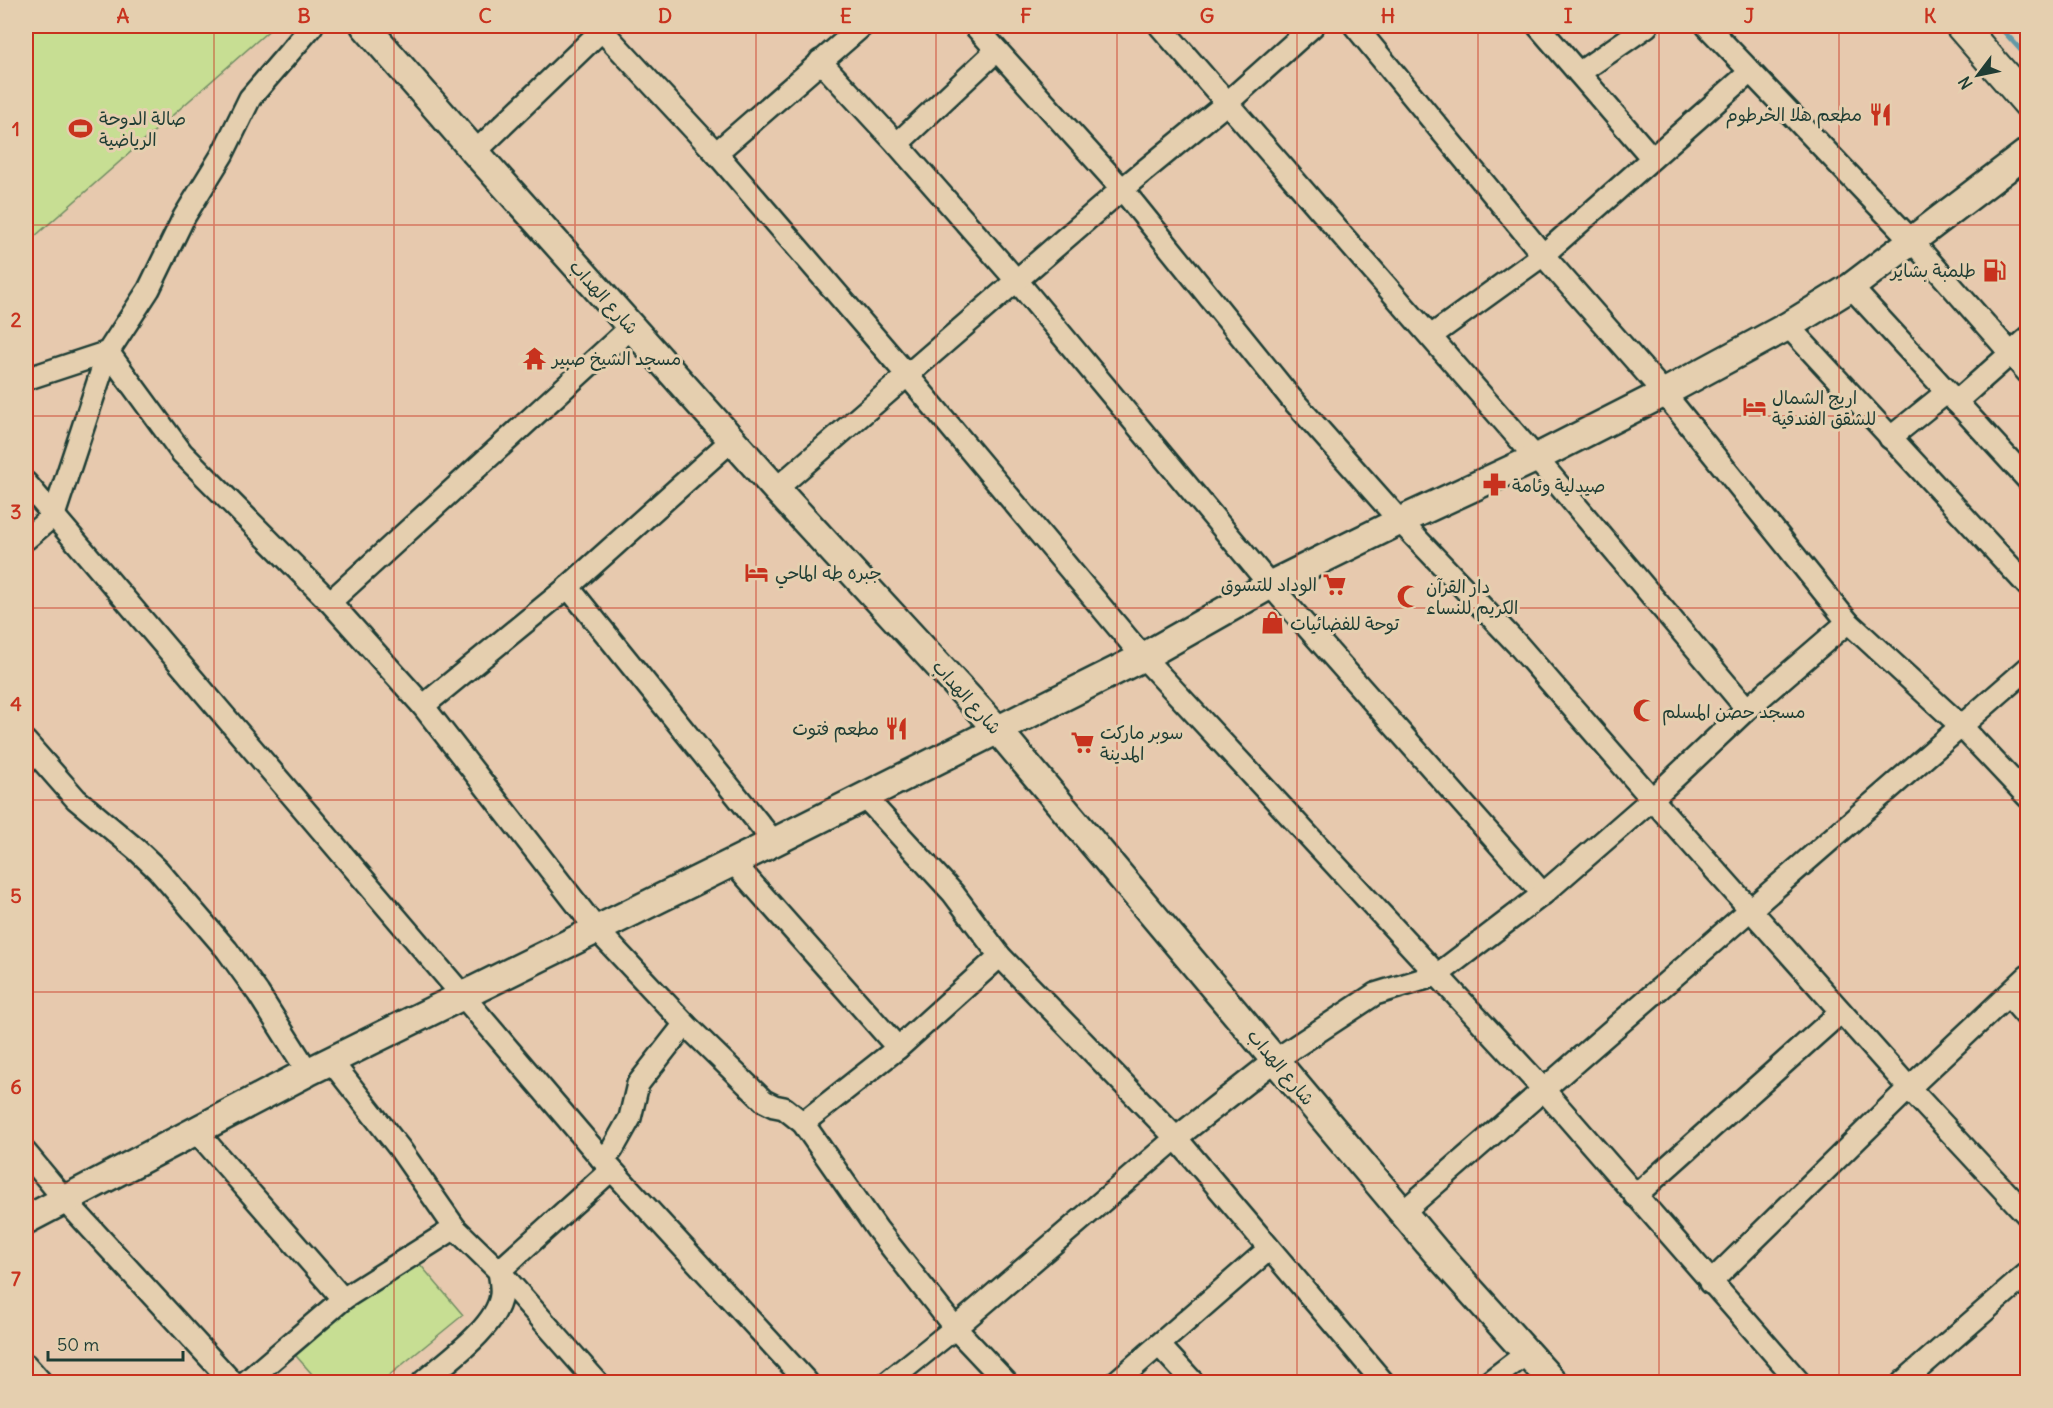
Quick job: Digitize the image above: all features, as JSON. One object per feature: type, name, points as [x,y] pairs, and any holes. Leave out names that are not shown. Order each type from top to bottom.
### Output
[{"type":"main road","points":[[1963,26],[2028,103]]},
{"type":"street","points":[[26,539],[54,515],[108,352],[149,289],[184,217],[222,155],[250,98],[312,26]]},
{"type":"street","name":"شارع الهداب","points":[[365,26],[776,489],[997,729],[1436,1252],[1552,1383]]},
{"type":"street","points":[[716,153],[862,26]]},
{"type":"street","points":[[975,26],[1122,189],[1290,397],[1400,521],[1518,645],[1652,800],[1841,1012],[2028,1216]]},
{"type":"street","points":[[1160,26],[1536,458],[1747,709]]},
{"type":"street","points":[[776,489],[1122,189],[1228,102],[1313,26]]},
{"type":"street","points":[[1355,26],[1543,255],[1664,393],[1848,622],[1961,726],[2028,797]]},
{"type":"street","points":[[1538,26],[1652,158]]},
{"type":"street","points":[[1579,73],[1647,26]]},
{"type":"street","points":[[1707,26],[1912,241],[2028,373]]},
{"type":"street","points":[[475,152],[602,27],[716,153],[908,376],[1143,657],[1543,1089],[1799,1383]]},
{"type":"street","points":[[897,144],[996,51]]},
{"type":"street","points":[[820,61],[897,144],[1017,281],[1270,585],[1544,894]]},
{"type":"street","points":[[1431,336],[1543,255],[1750,72]]},
{"type":"street","points":[[26,1220],[320,1067],[1143,657],[1270,585],[1536,458],[1664,393],[1788,326],[1851,287],[2028,152]]},
{"type":"street","points":[[1851,287],[2028,480]]},
{"type":"street","points":[[1788,326],[2028,586]]},
{"type":"street","points":[[330,602],[631,327]]},
{"type":"street","points":[[1890,438],[1952,397],[2028,338]]},
{"type":"street","points":[[26,379],[108,352]]},
{"type":"street","points":[[108,352],[182,453],[330,602],[423,706],[597,930],[685,1024],[764,1101],[784,1108],[803,1123],[877,1229],[955,1328],[1006,1383]]},
{"type":"street","points":[[423,706],[568,587],[733,439]]},
{"type":"street","points":[[26,483],[606,1164],[807,1383]]},
{"type":"street","points":[[568,587],[774,842]]},
{"type":"street","points":[[888,1383],[1176,1138],[1275,1060],[1375,994],[1437,975],[1544,894],[1652,800],[1747,709],[1848,622]]},
{"type":"street","points":[[1403,1212],[2028,668]]},
{"type":"street","points":[[28,750],[71,794],[158,870],[227,950],[258,993],[320,1067],[400,1149],[455,1228],[499,1271],[597,1383]]},
{"type":"street","points":[[864,796],[953,893],[1000,956],[1176,1138],[1383,1383]]},
{"type":"street","points":[[733,862],[898,1048]]},
{"type":"street","points":[[803,1123],[898,1048],[1000,956]]},
{"type":"street","points":[[1710,1283],[1909,1088],[2028,976]]},
{"type":"street","points":[[2008,995],[2028,1018]]},
{"type":"street","points":[[1635,1196],[1841,1012]]},
{"type":"street","points":[[423,1383],[481,1331],[495,1312],[501,1294],[499,1271],[606,1164],[630,1118],[638,1084],[685,1024]]},
{"type":"street","points":[[197,1132],[343,1299]]},
{"type":"street","points":[[26,1153],[65,1200],[232,1383]]},
{"type":"street","points":[[246,1383],[343,1299],[455,1228]]},
{"type":"street","points":[[1116,1383],[1269,1249]]},
{"type":"street","points":[[1903,1383],[2028,1273]]},
{"type":"street","points":[[1160,1344],[1193,1383]]},
{"type":"street","points":[[1489,1383],[1527,1353]]},
{"type":"street","points":[[26,1365],[41,1383]]},
{"type":"green space","points":[[26,26],[274,26],[26,244]]},
{"type":"green space","points":[[407,1249],[463,1315],[381,1382],[319,1382],[290,1349]]},
{"type":"waterway","points":[[1999,26],[2028,58]]},
{"type":"place","name":"مطعم هلا الخرطوم","points":[[1880,114]]},
{"type":"place","name":"صالة الدوحة الرياضية","points":[[81,128]]},
{"type":"place","name":"طلمبة بشاير","points":[[1994,270]]},
{"type":"place","name":"مسجد الشيخ صبير","points":[[534,358]]},
{"type":"place","name":"اريج الشمال للشقق الفندقية","points":[[1754,407]]},
{"type":"place","name":"صيدلية وئامة","points":[[1494,485]]},
{"type":"place","name":"جبره طه الماحي","points":[[757,572]]},
{"type":"place","name":"الوداد للتسوق","points":[[1335,584]]},
{"type":"place","name":"دار القرآن الكريم للنساء","points":[[1408,596]]},
{"type":"place","name":"توحة للفضائيات","points":[[1272,623]]},
{"type":"place","name":"مسجد حصن المسلم","points":[[1644,711]]},
{"type":"place","name":"مطعم فتوت","points":[[897,728]]},
{"type":"place","name":"سوبر ماركت المدينة","points":[[1082,742]]}]
